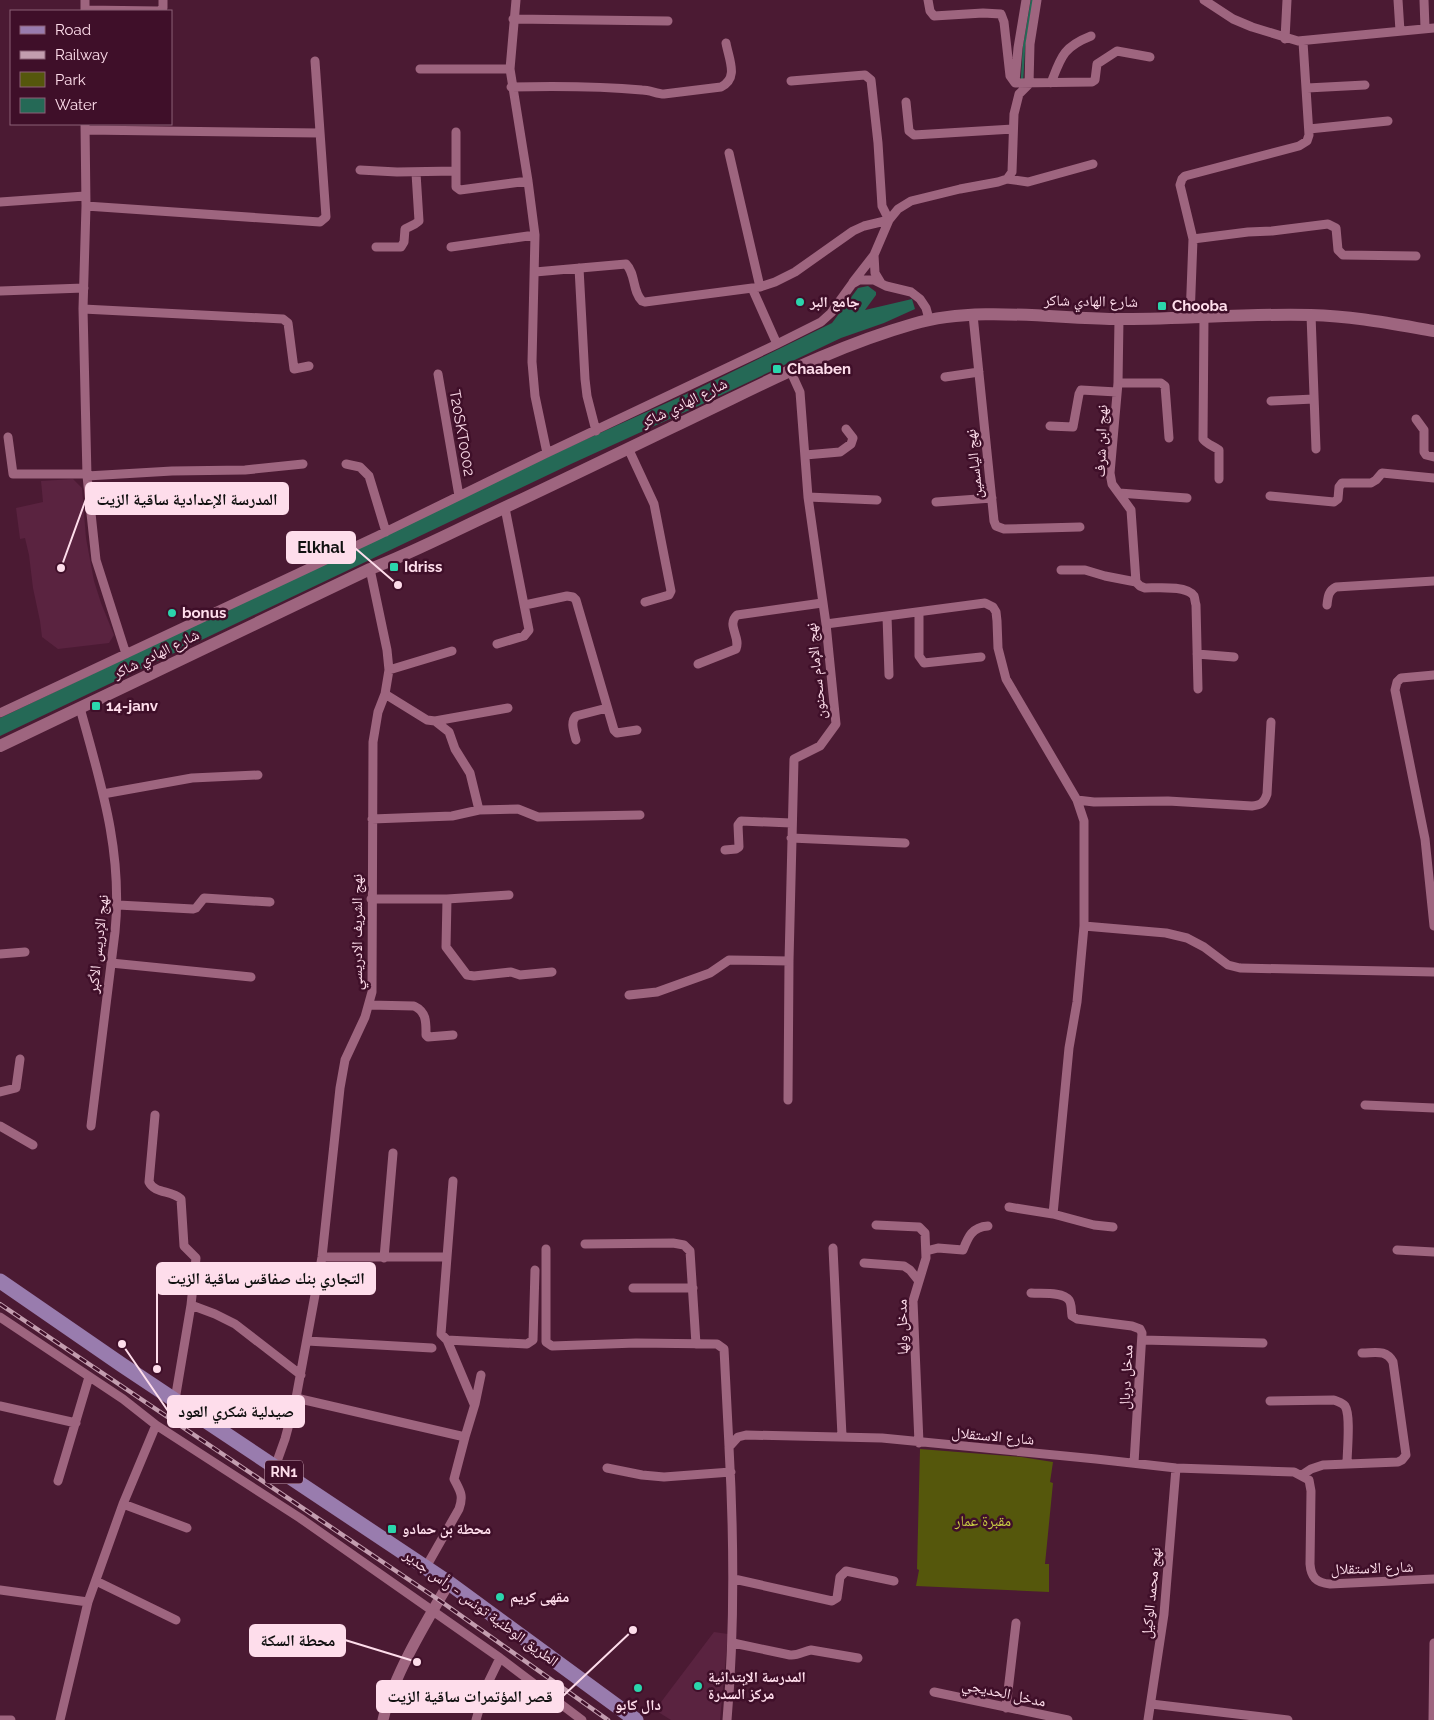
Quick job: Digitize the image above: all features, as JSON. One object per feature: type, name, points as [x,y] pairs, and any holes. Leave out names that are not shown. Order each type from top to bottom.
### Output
[{"type":"main road","name":"شارع الهادي شاكر","points":[[0,746],[370,569],[505,508],[790,370],[876,336],[929,319],[1016,315],[1119,320],[1311,315],[1373,320],[1434,331]]},
{"type":"main road","name":"الطريق الوطنية تونس - رأس جدير","points":[[0,1281],[426,1567],[636,1720]]},
{"type":"street","points":[[516,0],[510,70],[535,235],[532,362],[535,396],[546,453]]},
{"type":"street","points":[[928,0],[930,11],[934,16],[999,13],[1003,16],[1010,76],[1019,94],[1013,129],[1012,172],[1007,179]]},
{"type":"street","points":[[1015,83],[1018,48],[1026,0]]},
{"type":"street","points":[[1019,94],[1029,84],[1030,44],[1037,0]]},
{"type":"street","points":[[1204,0],[1233,19],[1286,39],[1302,42],[1430,28],[1424,0]]},
{"type":"street","points":[[1286,39],[1287,0]]},
{"type":"street","points":[[1398,0],[1400,31]]},
{"type":"street","points":[[513,19],[668,21]]},
{"type":"street","points":[[1051,83],[1062,55],[1076,42],[1091,36]]},
{"type":"street","points":[[1190,318],[1193,239],[1180,185],[1182,179],[1185,176],[1303,144],[1307,140],[1309,129],[1307,88],[1302,42]]},
{"type":"street","points":[[512,87],[598,86],[646,90],[655,94],[720,88],[727,84],[732,74],[726,43]]},
{"type":"street","points":[[1015,83],[1092,82],[1095,80],[1097,64],[1117,51],[1150,57]]},
{"type":"street","points":[[86,206],[320,222],[326,217],[316,61]]},
{"type":"street","points":[[420,69],[510,70]]},
{"type":"street","points":[[791,81],[866,75],[871,80],[882,206],[889,220]]},
{"type":"street","points":[[1307,88],[1364,85]]},
{"type":"street","points":[[906,102],[909,131],[914,135],[1013,129]]},
{"type":"street","points":[[1309,129],[1388,121]]},
{"type":"street","points":[[126,654],[96,560],[87,475],[83,309],[86,206],[85,127],[320,133]]},
{"type":"street","points":[[456,132],[456,187],[462,190],[528,181]]},
{"type":"street","points":[[729,152],[756,288],[777,344]]},
{"type":"street","points":[[0,713],[386,532],[546,453],[596,431],[821,322],[831,314],[874,255],[889,220],[898,208],[910,201],[1007,179],[1028,182],[1093,164]]},
{"type":"street","points":[[360,170],[456,171]]},
{"type":"street","points":[[376,247],[401,247],[404,242],[405,229],[419,221],[416,172]]},
{"type":"street","points":[[0,202],[85,196]]},
{"type":"street","points":[[534,272],[626,264],[630,268],[637,296],[642,301],[756,288],[775,282],[795,272],[853,231],[864,226],[889,220]]},
{"type":"street","points":[[1193,239],[1328,224],[1336,228],[1338,250],[1343,254],[1416,256]]},
{"type":"street","points":[[451,247],[535,235]]},
{"type":"street","points":[[874,255],[875,273],[882,284]]},
{"type":"street","points":[[579,268],[584,379],[586,396],[596,431]]},
{"type":"street","points":[[852,284],[864,279],[874,280],[911,292],[917,296],[926,308],[929,319]]},
{"type":"street","points":[[0,291],[84,288]]},
{"type":"street","points":[[83,309],[282,318],[288,323],[294,369],[309,366]]},
{"type":"street","points":[[1311,315],[1316,449]]},
{"type":"street","name":"نهج الياسمين","points":[[973,316],[996,526],[1000,528],[1080,527]]},
{"type":"street","points":[[1204,317],[1203,439],[1205,443],[1219,450],[1219,480]]},
{"type":"street","name":"نهج ابن شرف","points":[[1119,320],[1118,387],[1110,473],[1112,484],[1130,506],[1132,514],[1136,582]]},
{"type":"street","name":"نهج الإمام سحنون","points":[[788,1100],[791,823],[794,759],[820,746],[836,724],[826,624],[808,497],[800,392],[790,370]]},
{"type":"street","points":[[946,377],[979,372]]},
{"type":"street","name":"T20SKT0002","points":[[438,374],[459,496]]},
{"type":"street","points":[[1050,426],[1073,427],[1081,390],[1160,383],[1166,386],[1169,438]]},
{"type":"street","points":[[1270,401],[1314,399]]},
{"type":"street","points":[[1416,419],[1424,430],[1424,452],[1426,455],[1434,457]]},
{"type":"street","points":[[805,455],[840,452],[851,444],[852,438],[846,429]]},
{"type":"street","points":[[8,437],[13,474],[87,475],[245,470],[303,464]]},
{"type":"street","points":[[628,448],[652,498],[671,590],[669,595],[645,602]]},
{"type":"street","points":[[346,464],[360,467],[369,476],[386,532]]},
{"type":"street","points":[[1270,496],[1334,502],[1338,499],[1339,487],[1342,483],[1371,483],[1382,473],[1434,478]]},
{"type":"street","points":[[1119,493],[1187,498]]},
{"type":"street","points":[[808,497],[877,500]]},
{"type":"street","points":[[936,502],[992,498]]},
{"type":"street","points":[[497,644],[524,636],[528,633],[530,626],[505,508]]},
{"type":"street","name":"نهج الشريف الادريسي","points":[[275,1467],[296,1398],[322,1257],[340,1088],[348,1053],[366,1017],[372,992],[373,742],[378,712],[385,694],[388,670],[387,650],[370,569]]},
{"type":"street","points":[[1060,570],[1085,570],[1136,582],[1145,588],[1180,589],[1188,591],[1194,596],[1196,605],[1198,689]]},
{"type":"street","points":[[1328,605],[1329,594],[1336,587],[1434,581]]},
{"type":"street","points":[[525,605],[567,596],[573,597],[576,600],[607,708],[616,732],[636,730]]},
{"type":"street","points":[[698,664],[736,649],[738,644],[732,624],[737,615],[822,603]]},
{"type":"street","points":[[826,624],[984,603],[993,607],[996,612],[998,648],[1006,679],[1077,800],[1084,821],[1084,926],[1052,1214]]},
{"type":"street","points":[[919,612],[919,656],[924,663],[980,657]]},
{"type":"street","points":[[887,616],[890,675]]},
{"type":"street","points":[[388,670],[452,651]]},
{"type":"street","points":[[1197,654],[1234,657]]},
{"type":"street","points":[[1434,675],[1402,678],[1397,682],[1395,690],[1425,839],[1432,891],[1434,926]]},
{"type":"street","points":[[385,694],[414,713],[427,720],[435,721],[508,708]]},
{"type":"street","name":"نهج الإدريس الأكبر","points":[[80,708],[111,826],[118,880],[118,905],[91,1126]]},
{"type":"street","points":[[576,740],[572,722],[574,718],[607,708]]},
{"type":"street","points":[[435,721],[449,732],[455,749],[470,773],[479,810]]},
{"type":"street","points":[[1077,800],[1094,802],[1168,801],[1261,805],[1265,801],[1267,794],[1271,722]]},
{"type":"street","points":[[103,794],[192,778],[258,775]]},
{"type":"street","points":[[372,819],[452,816],[479,810],[518,809],[538,817],[640,815]]},
{"type":"street","points":[[725,850],[736,849],[739,846],[738,825],[741,821],[791,823]]},
{"type":"street","points":[[791,838],[905,843]]},
{"type":"street","points":[[371,899],[447,899],[509,895]]},
{"type":"street","points":[[118,905],[189,909],[196,908],[204,898],[270,902]]},
{"type":"street","points":[[447,899],[446,947],[468,975],[511,972],[520,975],[552,972]]},
{"type":"street","points":[[1084,926],[1157,932],[1187,938],[1204,947],[1228,965],[1240,968],[1434,972]]},
{"type":"street","points":[[0,954],[25,952]]},
{"type":"street","points":[[629,995],[657,992],[710,974],[728,960],[789,962]]},
{"type":"street","points":[[111,963],[251,977]]},
{"type":"street","points":[[369,1005],[414,1006],[420,1009],[425,1016],[426,1035],[428,1037],[453,1035]]},
{"type":"street","points":[[0,1092],[16,1088],[20,1059]]},
{"type":"street","points":[[1365,1105],[1434,1108]]},
{"type":"street","points":[[155,1115],[149,1182],[152,1187],[159,1191],[173,1193],[180,1199],[184,1246],[196,1258],[175,1400]]},
{"type":"street","points":[[0,1126],[33,1145]]},
{"type":"street","points":[[384,1258],[393,1153]]},
{"type":"street","points":[[453,1181],[441,1334],[447,1340],[475,1404]]},
{"type":"street","points":[[1009,1208],[1052,1214],[1094,1225],[1114,1227]]},
{"type":"street","points":[[876,1225],[918,1227],[925,1232],[926,1250],[938,1248],[963,1250],[967,1237],[982,1226],[988,1226]]},
{"type":"street","points":[[585,1244],[673,1243],[684,1245],[690,1251],[696,1344]]},
{"type":"street","points":[[833,1248],[842,1436]]},
{"type":"street","points":[[546,1249],[546,1342],[552,1346],[636,1343],[717,1344],[724,1349],[731,1472],[734,1579],[733,1643],[727,1720]]},
{"type":"street","name":"مدخل ولها","points":[[919,1443],[913,1301],[926,1258],[926,1250]]},
{"type":"street","points":[[1397,1250],[1434,1252]]},
{"type":"street","points":[[322,1257],[447,1258]]},
{"type":"street","points":[[864,1263],[904,1266],[918,1280]]},
{"type":"street","points":[[447,1340],[527,1344],[533,1340],[535,1270]]},
{"type":"street","points":[[633,1288],[693,1288]]},
{"type":"street","name":"مدخل دربال","points":[[1031,1293],[1061,1295],[1071,1303],[1072,1316],[1077,1319],[1136,1327],[1142,1333],[1134,1463]]},
{"type":"street","points":[[190,1305],[236,1324],[300,1375]]},
{"type":"street","points":[[0,1317],[123,1399],[156,1425],[300,1518],[500,1658],[582,1720]]},
{"type":"street","points":[[1142,1340],[1263,1343]]},
{"type":"street","points":[[307,1341],[432,1348]]},
{"type":"street","points":[[1302,1475],[1317,1466],[1398,1462],[1406,1455],[1394,1362],[1384,1352],[1362,1353]]},
{"type":"street","points":[[426,1567],[459,1509],[462,1500],[454,1479],[481,1375]]},
{"type":"street","points":[[58,1481],[89,1377]]},
{"type":"street","points":[[296,1398],[465,1437]]},
{"type":"street","points":[[1270,1401],[1334,1400],[1342,1403],[1346,1408],[1348,1418],[1347,1464]]},
{"type":"street","points":[[0,1406],[76,1423]]},
{"type":"street","points":[[60,1720],[88,1602],[124,1504],[156,1425]]},
{"type":"street","name":"شارع الاستقلال","points":[[729,1446],[738,1436],[746,1435],[842,1436],[882,1438],[1176,1468],[1294,1472],[1309,1480],[1311,1491],[1310,1564],[1311,1573],[1315,1580],[1322,1584],[1330,1584],[1434,1579]]},
{"type":"street","points":[[607,1468],[664,1477],[731,1472]]},
{"type":"street","name":"نهج محمد الوكيل","points":[[1148,1720],[1164,1614],[1176,1468]]},
{"type":"street","points":[[124,1504],[187,1528]]},
{"type":"street","points":[[734,1579],[832,1601],[837,1598],[840,1577],[846,1571],[894,1581]]},
{"type":"street","points":[[96,1581],[176,1620]]},
{"type":"street","points":[[383,1720],[402,1670],[449,1583]]},
{"type":"street","points":[[0,1590],[88,1602]]},
{"type":"street","points":[[1006,1708],[1016,1623]]},
{"type":"street","points":[[733,1643],[790,1655],[811,1650],[858,1658]]},
{"type":"street","points":[[1433,1720],[1434,1643]]},
{"type":"street","points":[[476,1720],[485,1690],[500,1658]]},
{"type":"street","name":"مدخل الحديجي","points":[[934,1692],[1068,1720]]},
{"type":"street","points":[[1151,1704],[1288,1720]]},
{"type":"street","points":[[0,1720],[11,1720]]},
{"type":"shaded area","points":[[73,479],[82,488],[86,538],[94,581],[114,635],[109,643],[58,649],[42,637],[29,555],[25,538],[20,539],[16,508],[43,502],[41,481]]},
{"type":"shaded area","name":"المدرسة الإبتدائية مركز السدرة","points":[[714,1632],[728,1634],[720,1720],[671,1720],[655,1710]]},
{"type":"green space","name":"مقبرة عمار","points":[[920,1449],[1021,1457],[1053,1462],[1050,1482],[1053,1483],[1045,1564],[1049,1564],[1049,1592],[916,1586],[919,1570],[917,1569]]},
{"type":"water","points":[[868,286],[876,292],[876,295],[865,310],[912,299],[915,309],[884,323],[841,338],[571,464],[0,736],[0,718],[569,447],[693,391],[832,323],[858,288]]},
{"type":"waterway","points":[[1022,80],[1024,47],[1032,0]]},
{"type":"railway","points":[[0,1304],[439,1600],[608,1720]]},
{"type":"place","name":"جامع البر","points":[[800,302]]},
{"type":"place","name":"Chooba","points":[[1162,306]]},
{"type":"place","name":"Chaaben","points":[[777,369]]},
{"type":"place","name":"Idriss","points":[[394,567]]},
{"type":"place","name":"المدرسة الإعدادية ساقية الزيت","points":[[61,568]]},
{"type":"place","name":"Elkhal","points":[[398,585]]},
{"type":"place","name":"bonus","points":[[172,613]]},
{"type":"place","name":"14-janv","points":[[96,706]]},
{"type":"place","name":"صيدلية شكري العود","points":[[122,1344]]},
{"type":"place","name":"التجاري بنك صفاقس ساقية الزيت","points":[[157,1369]]},
{"type":"place","name":"محطة بن حمادو","points":[[392,1529]]},
{"type":"place","name":"مقهى كريم","points":[[500,1597]]},
{"type":"place","name":"قصر المؤتمرات ساقية الزيت","points":[[633,1630]]},
{"type":"place","name":"محطة السكة","points":[[417,1662]]},
{"type":"place","name":"المدرسة الإبتدائية مركز السدرة","points":[[698,1686]]},
{"type":"place","name":"دال كابو","points":[[638,1688]]}]
